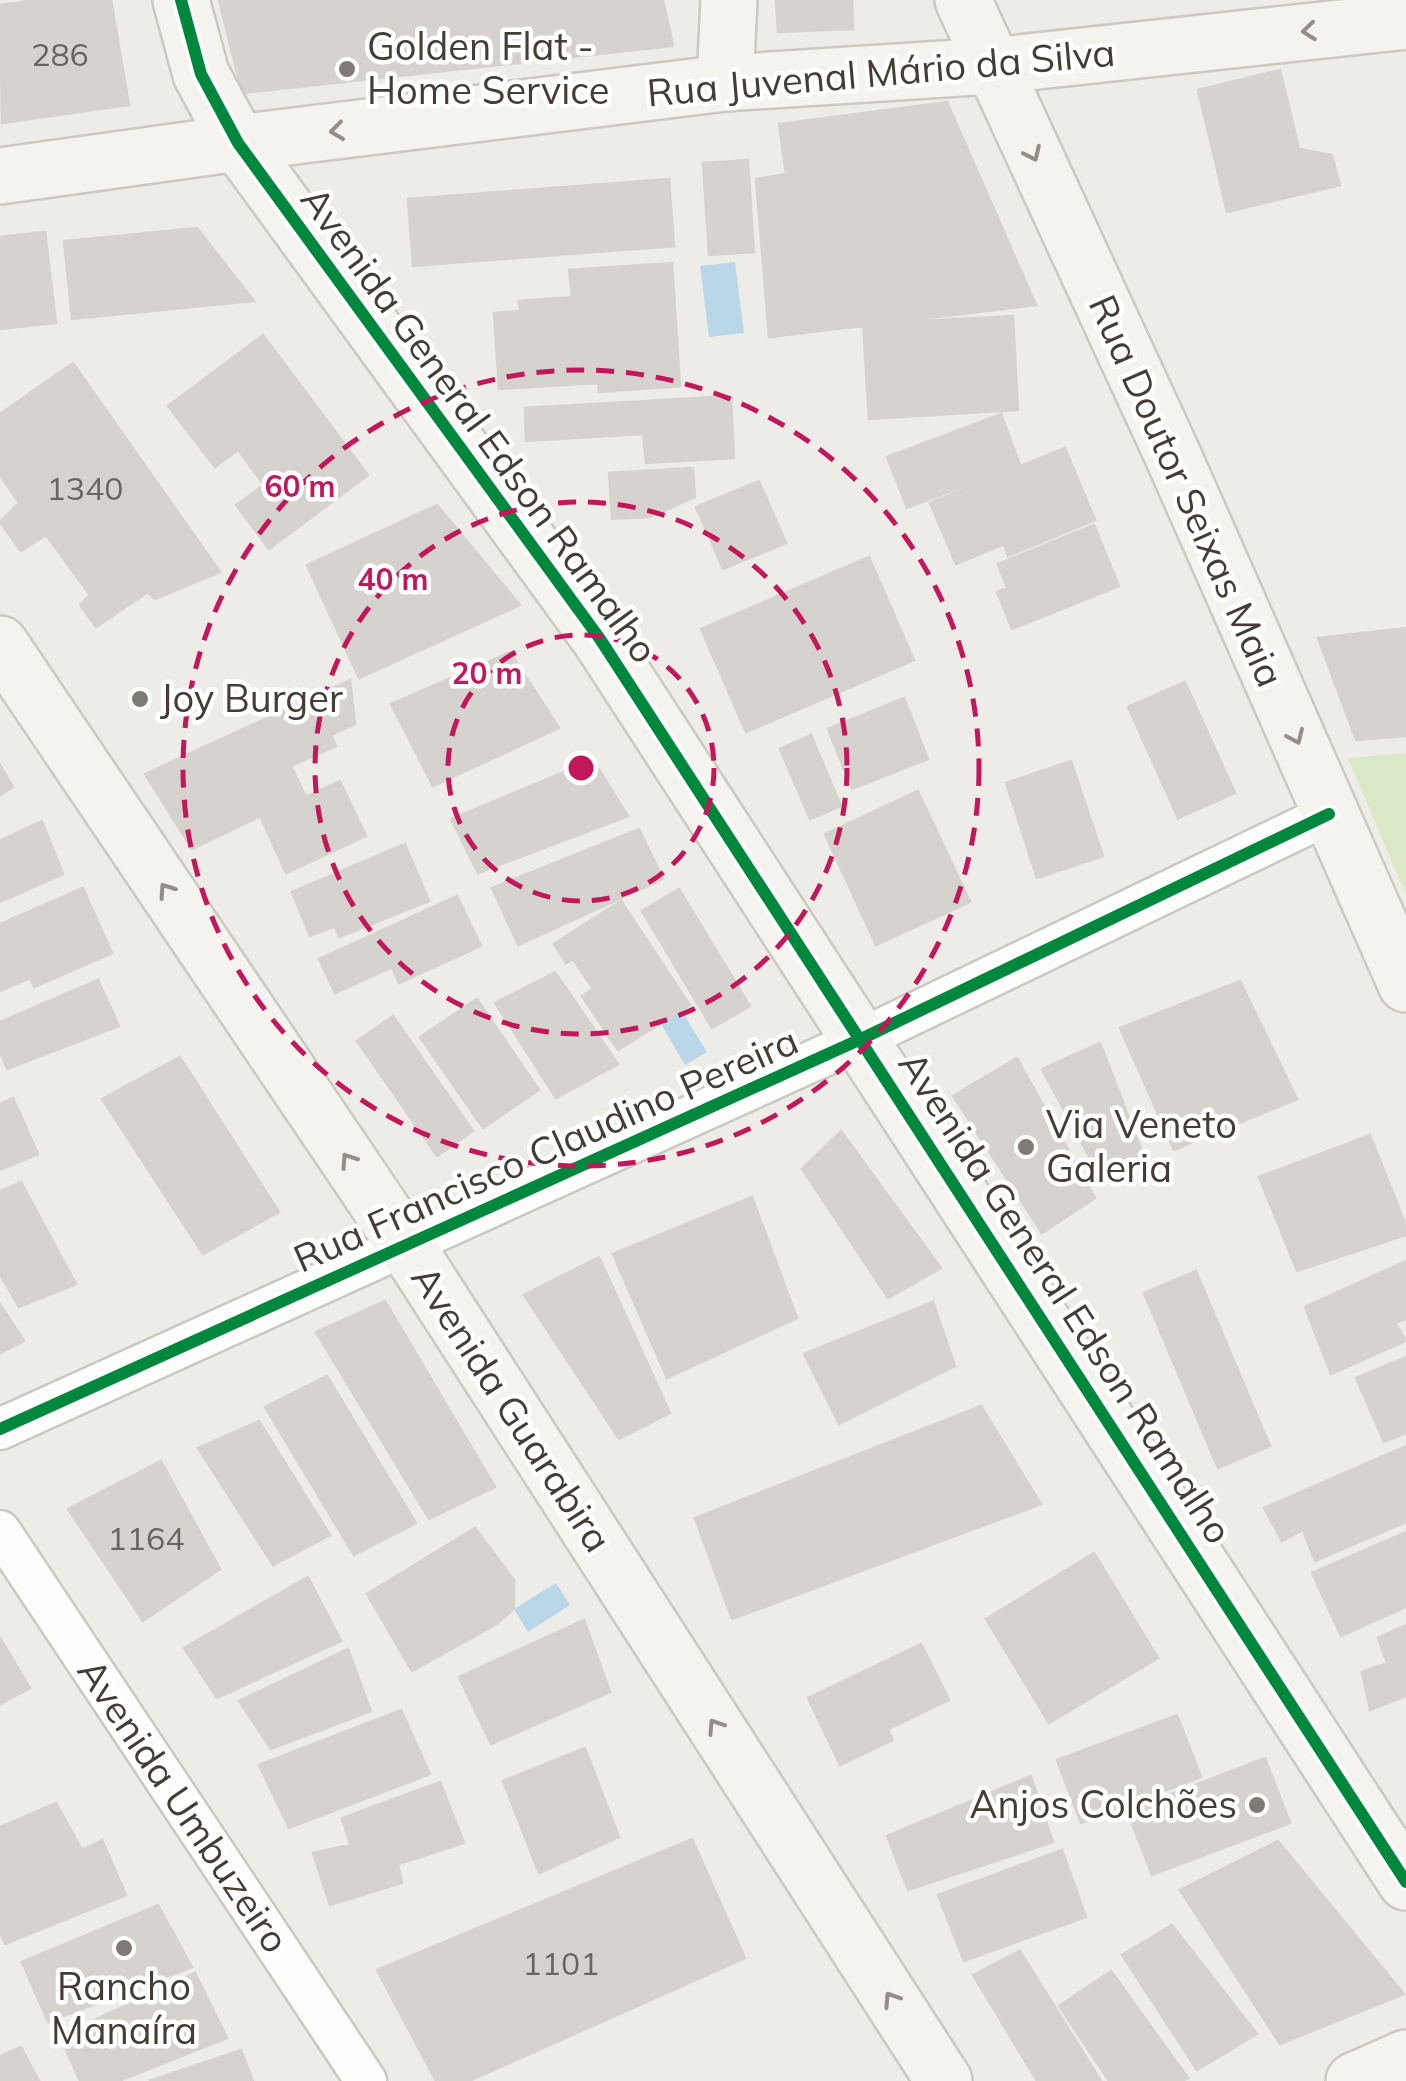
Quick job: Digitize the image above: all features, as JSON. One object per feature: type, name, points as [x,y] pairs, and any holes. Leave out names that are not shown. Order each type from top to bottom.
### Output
[{"type":"main road","name":"Avenida General Edson Ramalho","points":[[181,0],[201,74],[238,143],[600,639],[1406,1882]]},
{"type":"main road","points":[[725,83],[729,0]]},
{"type":"main road","name":"Rua Doutor Seixas Maia","points":[[962,0],[1174,458],[1406,984]]},
{"type":"main road","name":"Rua Juvenal Mário da Silva","points":[[0,176],[725,83],[991,66],[1406,20]]},
{"type":"main road","name":"Avenida Guarabira","points":[[0,644],[406,1247],[944,2081]]},
{"type":"main road","points":[[1354,2081],[1406,2058]]},
{"type":"street","name":"Rua Francisco Claudino Pereira","points":[[0,1430],[861,1039],[1329,814]]},
{"type":"street","name":"Avenida Umbuzeiro","points":[[0,1531],[366,2081]]},
{"type":"green space","points":[[1406,753],[1406,895],[1348,758]]},
{"type":"water","points":[[735,262],[744,333],[709,337],[700,266]]},
{"type":"water","points":[[681,1010],[707,1052],[685,1065],[660,1022]]},
{"type":"water","points":[[556,1583],[570,1605],[528,1632],[514,1609]]},
{"type":"building","points":[[36,0],[111,0],[129,105],[2,123],[0,5]]},
{"type":"building","name":"Golden Flat - Home Service","points":[[219,0],[663,0],[673,46],[242,93]]},
{"type":"building","points":[[776,0],[852,0],[853,29],[778,32]]},
{"type":"building","points":[[1280,70],[1299,149],[1332,155],[1340,185],[1227,212],[1198,90]]},
{"type":"building","points":[[947,102],[1036,305],[769,337],[756,179],[786,174],[779,124]]},
{"type":"building","points":[[894,149],[907,301],[836,306],[833,278],[821,279],[814,190],[829,188],[826,155]]},
{"type":"building","points":[[748,160],[754,252],[709,255],[703,163]]},
{"type":"building","points":[[669,179],[674,246],[413,266],[408,199]]},
{"type":"building","points":[[197,228],[254,301],[72,319],[64,241]]},
{"type":"building","points":[[45,232],[56,323],[0,329],[0,237]]},
{"type":"building","points":[[672,263],[680,386],[599,392],[598,383],[499,389],[494,313],[520,311],[519,301],[572,297],[569,270]]},
{"type":"building","points":[[1013,316],[1018,410],[869,419],[863,324]]},
{"type":"building","points":[[263,335],[368,475],[269,549],[236,505],[264,485],[238,450],[215,467],[168,406]]},
{"type":"building","points":[[73,363],[220,572],[155,599],[148,592],[96,627],[80,605],[90,595],[46,535],[21,551],[0,522],[19,503],[0,475],[0,414]]},
{"type":"building","points":[[731,396],[734,458],[646,463],[643,434],[526,441],[525,408]]},
{"type":"building","points":[[1001,414],[1020,465],[907,508],[887,457]]},
{"type":"building","points":[[1065,448],[1095,520],[1008,556],[1004,544],[956,564],[930,503]]},
{"type":"building","points":[[693,468],[695,497],[650,517],[612,519],[609,473]]},
{"type":"building","points":[[759,481],[786,543],[723,569],[696,507]]},
{"type":"building","points":[[437,505],[520,605],[359,678],[307,565]]},
{"type":"building","points":[[1094,525],[1119,586],[1012,629],[997,592],[1007,588],[998,564]]},
{"type":"building","points":[[869,557],[914,660],[746,732],[701,629]]},
{"type":"building","points":[[1406,628],[1406,736],[1356,740],[1318,638]]},
{"type":"building","points":[[510,652],[559,728],[433,786],[391,704]]},
{"type":"building","points":[[350,680],[355,724],[331,735],[336,746],[291,766],[305,795],[192,849],[145,774]]},
{"type":"building","points":[[1185,682],[1235,793],[1178,818],[1128,707]]},
{"type":"building","points":[[904,698],[928,759],[852,789],[828,729]]},
{"type":"building","points":[[811,735],[841,806],[810,819],[780,749]]},
{"type":"building","points":[[593,760],[628,816],[478,873],[451,819]]},
{"type":"building","points":[[1071,761],[1103,856],[1037,878],[1006,783]]},
{"type":"building","points":[[0,765],[13,787],[0,795]]},
{"type":"building","points":[[340,781],[366,836],[286,873],[261,818]]},
{"type":"building","points":[[918,791],[970,902],[876,945],[825,834]]},
{"type":"building","points":[[42,821],[63,874],[0,902],[0,841]]},
{"type":"building","points":[[639,829],[663,879],[518,945],[492,888]]},
{"type":"building","points":[[405,844],[429,901],[339,937],[335,926],[310,936],[292,892]]},
{"type":"building","points":[[83,888],[112,953],[34,987],[30,978],[0,991],[0,924]]},
{"type":"building","points":[[679,889],[750,1006],[712,1028],[642,911]]},
{"type":"building","points":[[457,896],[481,946],[399,983],[392,967],[335,993],[319,959]]},
{"type":"building","points":[[621,901],[690,1005],[618,1050],[582,996],[593,989],[573,959],[566,963],[554,944]]},
{"type":"building","points":[[555,972],[618,1064],[556,1098],[495,1003]]},
{"type":"building","points":[[98,980],[119,1026],[7,1069],[0,1051],[0,1022]]},
{"type":"building","points":[[1240,981],[1297,1099],[1174,1150],[1120,1028]]},
{"type":"building","points":[[477,999],[539,1090],[483,1128],[420,1037]]},
{"type":"building","points":[[393,1016],[473,1131],[437,1156],[357,1041]]},
{"type":"building","points":[[1100,1043],[1145,1159],[1099,1175],[1042,1069]]},
{"type":"building","points":[[180,1057],[279,1212],[203,1254],[102,1099]]},
{"type":"building","name":"Via Veneto Galeria","points":[[1017,1058],[1095,1198],[1042,1233],[953,1096]]},
{"type":"building","points":[[13,1098],[38,1154],[0,1170],[0,1104]]},
{"type":"building","points":[[841,1131],[941,1268],[888,1298],[802,1169]]},
{"type":"building","points":[[1370,1135],[1406,1226],[1406,1235],[1297,1271],[1259,1177]]},
{"type":"building","points":[[21,1182],[76,1284],[19,1307],[0,1274],[0,1191]]},
{"type":"building","points":[[752,1197],[797,1318],[667,1378],[613,1254]]},
{"type":"building","points":[[599,1257],[670,1413],[619,1439],[524,1295]]},
{"type":"building","points":[[1406,1261],[1406,1319],[1395,1323],[1406,1341],[1331,1374],[1305,1307]]},
{"type":"building","points":[[1196,1271],[1270,1446],[1218,1468],[1144,1293]]},
{"type":"building","points":[[385,1301],[495,1487],[429,1519],[316,1332]]},
{"type":"building","points":[[933,1302],[955,1366],[839,1424],[804,1354]]},
{"type":"building","points":[[0,1304],[24,1341],[0,1353]]},
{"type":"building","points":[[1406,1357],[1406,1433],[1384,1442],[1356,1378]]},
{"type":"building","points":[[327,1376],[416,1523],[354,1555],[265,1407]]},
{"type":"building","points":[[981,1406],[1041,1504],[732,1619],[695,1518]]},
{"type":"building","points":[[259,1421],[330,1535],[273,1565],[198,1448]]},
{"type":"building","points":[[1406,1446],[1406,1522],[1315,1561],[1303,1530],[1282,1541],[1264,1508]]},
{"type":"building","points":[[161,1461],[220,1569],[143,1621],[68,1509]]},
{"type":"building","points":[[475,1528],[514,1580],[514,1609],[495,1625],[412,1671],[367,1594]]},
{"type":"building","points":[[1406,1532],[1406,1607],[1341,1636],[1312,1573]]},
{"type":"building","points":[[1094,1553],[1158,1658],[1049,1723],[986,1619]]},
{"type":"building","points":[[308,1577],[341,1641],[217,1698],[184,1648]]},
{"type":"building","points":[[584,1620],[610,1692],[491,1744],[459,1677]]},
{"type":"building","points":[[1406,1625],[1406,1696],[1370,1710],[1362,1672],[1387,1663],[1378,1638]]},
{"type":"building","points":[[0,1638],[30,1688],[0,1704]]},
{"type":"building","points":[[921,1644],[949,1700],[888,1729],[893,1740],[840,1765],[808,1698]]},
{"type":"building","points":[[348,1649],[371,1711],[271,1749],[239,1701]]},
{"type":"building","points":[[401,1710],[430,1774],[289,1828],[259,1765]]},
{"type":"building","points":[[1177,1715],[1201,1777],[1081,1823],[1057,1760]]},
{"type":"building","points":[[585,1748],[619,1837],[539,1873],[503,1781]]},
{"type":"building","points":[[1265,1758],[1290,1823],[1152,1875],[1127,1811]]},
{"type":"building","points":[[1031,1776],[1053,1842],[908,1890],[887,1836]]},
{"type":"building","points":[[440,1782],[464,1843],[398,1864],[402,1883],[330,1905],[313,1853],[350,1845],[342,1818]]},
{"type":"building","points":[[56,1803],[82,1850],[102,1840],[126,1895],[5,1944],[0,1932],[0,1827]]},
{"type":"building","points":[[692,1839],[745,1958],[469,2081],[436,2081],[377,1970]]},
{"type":"building","points":[[1278,1841],[1404,1994],[1280,2044],[1180,1890]]},
{"type":"building","points":[[1062,1850],[1086,1917],[964,1961],[938,1895]]},
{"type":"building","points":[[158,1905],[192,1967],[48,2022],[22,1962]]},
{"type":"building","points":[[1172,1925],[1257,2034],[1197,2070],[1122,1955]]},
{"type":"building","points":[[1020,1951],[1101,2081],[1037,2081],[973,1975]]},
{"type":"building","points":[[1111,1971],[1188,2078],[1109,2081],[1059,2006]]},
{"type":"building","points":[[195,1973],[227,2038],[119,2081],[80,2081],[60,2036]]},
{"type":"building","points":[[21,2047],[39,2081],[0,2081],[0,2056]]},
{"type":"building","points":[[241,2050],[253,2081],[149,2081]]},
{"type":"cycle path","points":[[181,0],[201,74],[238,143],[600,639],[1406,1882]]},
{"type":"cycle path","points":[[0,1429],[861,1039],[1329,814]]},
{"type":"place","name":"Golden Flat - Home Service","points":[[347,69]]},
{"type":"place","name":"Joy Burger","points":[[140,699]]},
{"type":"place","name":"Via Veneto Galeria","points":[[1026,1147]]},
{"type":"place","name":"Anjos Colchões","points":[[1257,1805]]},
{"type":"place","name":"Rancho Manaíra","points":[[124,1948]]}]
